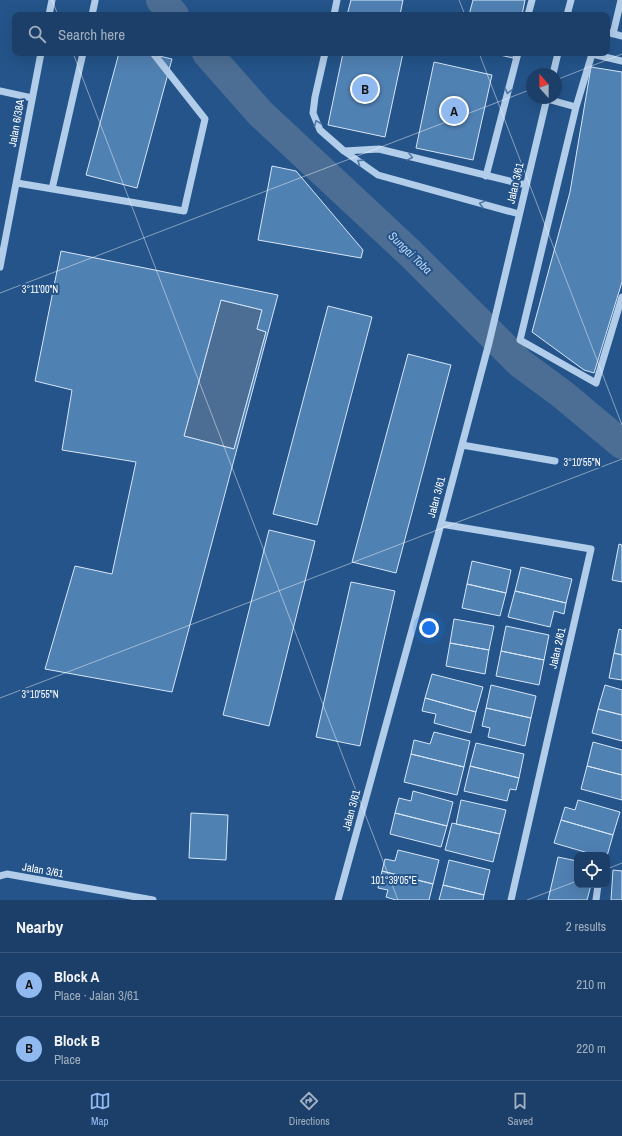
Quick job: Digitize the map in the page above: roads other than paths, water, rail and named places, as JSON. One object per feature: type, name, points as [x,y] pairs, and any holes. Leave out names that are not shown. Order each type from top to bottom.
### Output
[{"type":"street","points":[[50,12],[52,0]]},
{"type":"street","points":[[335,12],[337,0]]},
{"type":"street","points":[[529,12],[532,0]]},
{"type":"street","points":[[568,12],[571,0]]},
{"type":"street","points":[[621,0],[610,33],[622,36]]},
{"type":"street","points":[[93,12],[96,1]]},
{"type":"street","name":"Jalan 6/38A","points":[[0,267],[40,56]]},
{"type":"street","points":[[52,189],[83,56]]},
{"type":"street","points":[[17,183],[184,211],[206,119],[155,56]]},
{"type":"street","points":[[324,56],[315,97],[314,113],[320,130],[344,151],[378,175],[519,214]]},
{"type":"street","points":[[486,176],[517,56]]},
{"type":"street","points":[[554,68],[557,56]]},
{"type":"street","points":[[591,56],[576,107],[520,340],[596,383],[622,297]]},
{"type":"street","points":[[601,56],[622,61]]},
{"type":"street","points":[[0,91],[32,98]]},
{"type":"street","points":[[562,103],[576,107]]},
{"type":"street","name":"Jalan 3/61","points":[[338,900],[490,339],[546,104]]},
{"type":"street","points":[[344,151],[380,149],[526,185]]},
{"type":"street","points":[[462,445],[555,461]]},
{"type":"street","name":"Jalan 2/61","points":[[441,524],[591,549],[511,900]]},
{"type":"street","name":"Jalan 3/61","points":[[0,876],[7,874],[154,900]]},
{"type":"street","points":[[596,900],[598,888]]},
{"type":"water","points":[[221,300],[262,310],[257,329],[266,332],[234,449],[184,436]]},
{"type":"waterway","name":"Sungai Toba","points":[[161,0],[171,12]]},
{"type":"waterway","name":"Sungai Toba","points":[[210,56],[260,113],[411,254],[520,363],[562,394],[622,444]]},
{"type":"place","name":"Block B","points":[[365,89]]},
{"type":"place","name":"Block A","points":[[454,111]]}]
